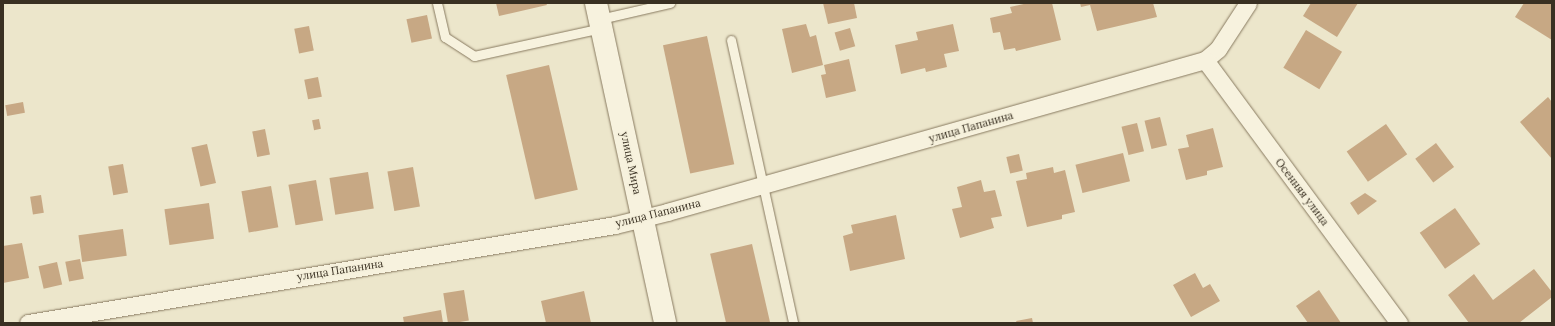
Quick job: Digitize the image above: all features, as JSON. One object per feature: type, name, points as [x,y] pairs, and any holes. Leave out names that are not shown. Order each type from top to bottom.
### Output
[{"type":"street","name":"улица Папанина","points":[[28,323],[92,318],[643,218],[763,186],[1205,60],[1218,49],[1248,3]]},
{"type":"street","name":"улица Мира","points":[[599,17],[665,323]]},
{"type":"street","name":"Осенняя улица","points":[[1205,60],[1399,323]]},
{"type":"lane","points":[[437,3],[444,37],[474,56],[599,17],[638,7],[670,3]]},
{"type":"lane","points":[[731,40],[793,323]]},
{"type":"building","points":[[496,3],[546,3],[547,5],[499,16]]},
{"type":"building","points":[[823,3],[854,3],[857,18],[828,24]]},
{"type":"building","points":[[1028,3],[1052,3],[1061,40],[1016,51],[1015,48],[1004,50],[1000,32],[993,33],[990,18],[1012,13],[1010,7]]},
{"type":"building","points":[[1080,3],[1153,3],[1157,17],[1097,31],[1090,5],[1081,7]]},
{"type":"building","points":[[1311,3],[1358,3],[1337,37],[1303,16]]},
{"type":"building","points":[[1524,3],[1552,3],[1552,40],[1515,17]]},
{"type":"building","points":[[427,15],[432,38],[411,43],[406,19]]},
{"type":"building","points":[[806,24],[810,37],[816,35],[823,65],[792,73],[782,29]]},
{"type":"building","points":[[953,24],[959,51],[944,54],[947,67],[926,72],[925,68],[901,74],[895,45],[918,40],[916,32]]},
{"type":"building","points":[[309,26],[314,51],[299,53],[294,29]]},
{"type":"building","points":[[850,28],[855,46],[840,51],[835,32]]},
{"type":"building","points":[[1306,30],[1342,52],[1319,89],[1283,68]]},
{"type":"building","points":[[707,36],[734,164],[690,173],[663,45]]},
{"type":"building","points":[[849,59],[856,91],[826,98],[821,75],[826,74],[824,65]]},
{"type":"building","points":[[549,65],[578,190],[535,200],[506,75]]},
{"type":"building","points":[[318,77],[322,97],[308,99],[304,80]]},
{"type":"building","points":[[1548,97],[1552,102],[1552,159],[1520,122]]},
{"type":"building","points":[[23,102],[25,113],[7,116],[5,105]]},
{"type":"building","points":[[1160,117],[1167,145],[1151,149],[1144,121]]},
{"type":"building","points":[[319,119],[321,129],[314,130],[312,120]]},
{"type":"building","points":[[1137,123],[1144,151],[1128,155],[1121,127]]},
{"type":"building","points":[[1386,124],[1407,154],[1368,182],[1347,152]]},
{"type":"building","points":[[1213,128],[1223,167],[1207,171],[1207,175],[1186,180],[1178,149],[1189,147],[1186,135]]},
{"type":"building","points":[[265,129],[270,155],[257,157],[252,131]]},
{"type":"building","points":[[1436,143],[1454,167],[1433,183],[1415,159]]},
{"type":"building","points":[[207,144],[216,183],[200,187],[191,148]]},
{"type":"building","points":[[1123,153],[1130,181],[1082,193],[1075,165]]},
{"type":"building","points":[[1019,154],[1023,171],[1010,173],[1006,157]]},
{"type":"building","points":[[123,164],[128,193],[113,195],[108,167]]},
{"type":"building","points":[[413,167],[420,206],[394,211],[387,172]]},
{"type":"building","points":[[1053,167],[1054,173],[1065,170],[1075,212],[1062,215],[1062,219],[1027,227],[1016,181],[1027,179],[1026,173]]},
{"type":"building","points":[[368,172],[374,209],[335,215],[329,178]]},
{"type":"building","points":[[316,180],[323,220],[296,225],[288,185]]},
{"type":"building","points":[[981,180],[984,192],[995,190],[1002,216],[991,218],[994,228],[960,238],[952,209],[962,207],[957,187]]},
{"type":"building","points":[[271,186],[278,227],[249,233],[241,191]]},
{"type":"building","points":[[1365,193],[1377,201],[1358,215],[1350,203]]},
{"type":"building","points":[[41,195],[44,213],[33,214],[30,197]]},
{"type":"building","points":[[209,203],[214,239],[169,245],[164,209]]},
{"type":"building","points":[[1455,208],[1480,244],[1445,269],[1420,233]]},
{"type":"building","points":[[896,215],[905,259],[850,271],[843,236],[853,233],[851,225]]},
{"type":"building","points":[[123,229],[127,256],[82,262],[78,235]]},
{"type":"building","points":[[22,243],[29,278],[3,283],[3,246]]},
{"type":"building","points":[[752,244],[770,323],[726,323],[710,254]]},
{"type":"building","points":[[80,259],[84,279],[69,281],[65,262]]},
{"type":"building","points":[[57,262],[62,284],[44,289],[38,266]]},
{"type":"building","points":[[1534,269],[1552,292],[1552,297],[1519,323],[1469,323],[1448,295],[1474,274],[1493,300]]},
{"type":"building","points":[[1195,273],[1203,288],[1210,284],[1220,301],[1191,317],[1173,285]]},
{"type":"building","points":[[464,290],[469,321],[448,323],[443,293]]},
{"type":"building","points":[[1319,290],[1341,323],[1308,323],[1296,306]]},
{"type":"building","points":[[584,291],[591,323],[546,323],[541,301]]},
{"type":"building","points":[[441,310],[443,323],[404,323],[403,317]]},
{"type":"building","points":[[1032,318],[1033,323],[1017,323],[1016,321]]}]
